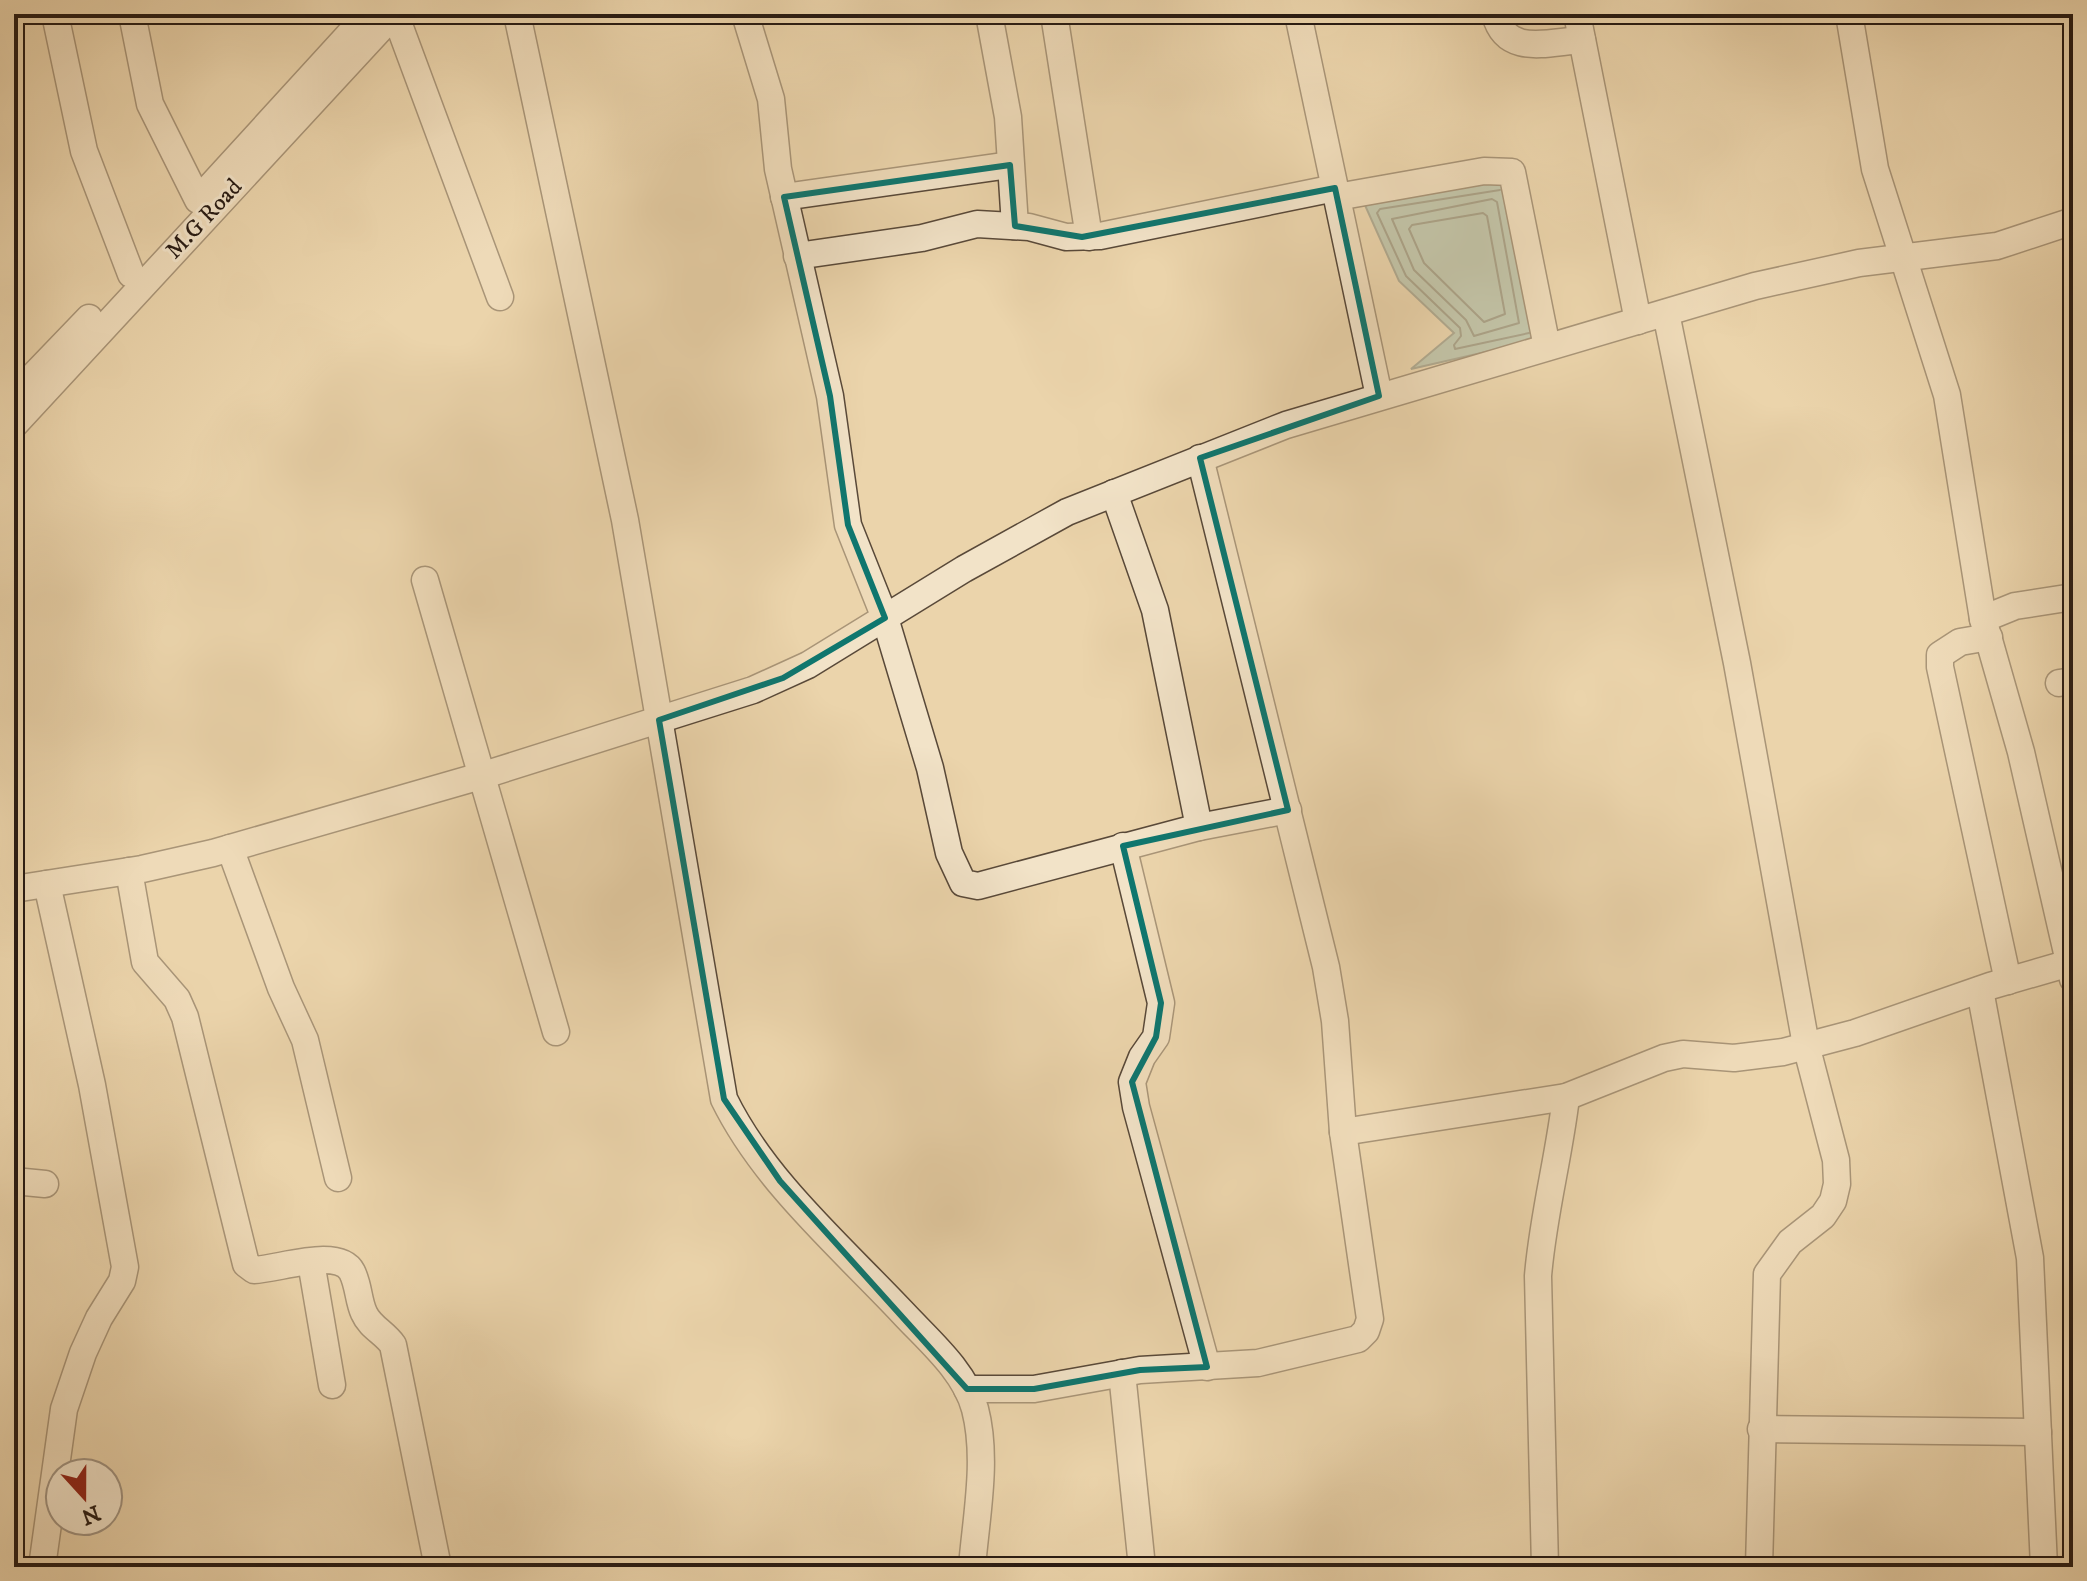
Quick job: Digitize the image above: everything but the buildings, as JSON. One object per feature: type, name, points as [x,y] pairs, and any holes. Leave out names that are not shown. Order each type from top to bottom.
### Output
[{"type":"street","points":[[55,14],[84,151],[131,274]]},
{"type":"street","points":[[132,14],[150,104],[198,200]]},
{"type":"street","name":"M.G Road","points":[[14,425],[254,151],[368,14]]},
{"type":"street","points":[[394,14],[500,297]]},
{"type":"street","name":"M.G Road","points":[[14,396],[198,200],[254,151],[394,14]]},
{"type":"street","points":[[517,14],[625,520],[724,1099],[736,1123],[780,1181],[931,1343],[967,1389],[978,1422],[980,1455],[972,1567]]},
{"type":"street","points":[[745,14],[768,82],[784,197],[830,396],[848,525],[885,618],[930,768],[949,853],[963,883],[978,886],[1199,827],[1288,810]]},
{"type":"street","points":[[989,14],[1008,117],[1015,226]]},
{"type":"street","points":[[1054,14],[1089,237]]},
{"type":"street","points":[[1298,14],[1379,396]]},
{"type":"street","points":[[1495,14],[1499,30],[1508,40],[1521,43],[1580,27],[1638,321]]},
{"type":"street","points":[[1343,1132],[1566,1097],[1664,1058],[1683,1054],[1756,1057],[1893,1021],[2008,981],[2071,969],[2021,752],[1986,628],[1947,395],[1875,169],[1849,14]]},
{"type":"street","points":[[784,197],[1010,165]]},
{"type":"street","points":[[797,256],[922,238],[977,224],[1015,226],[1066,237],[1089,237],[1336,192],[1484,171],[1512,172],[1547,347]]},
{"type":"street","points":[[14,889],[129,871],[230,848],[484,775],[783,678],[1037,528],[1200,458],[1379,396],[1755,286],[1905,256],[1997,246],[2073,221]]},
{"type":"street","points":[[1666,313],[1737,663],[1806,1045],[1830,1131],[1837,1184],[1823,1216],[1790,1242],[1767,1274],[1759,1567]]},
{"type":"street","points":[[967,1389],[1034,1389],[1122,1373],[1258,1363],[1358,1339],[1366,1331],[1369,1304],[1343,1132],[1335,1021],[1326,967],[1200,458]]},
{"type":"street","points":[[1114,493],[1157,621],[1199,827]]},
{"type":"street","points":[[425,580],[556,1032]]},
{"type":"street","points":[[2008,981],[1940,667],[1940,655],[1947,648],[1986,628],[2015,606],[2073,597]]},
{"type":"street","points":[[1123,846],[1161,1003],[1156,1037],[1142,1057],[1132,1082],[1136,1107],[1207,1367]]},
{"type":"street","points":[[230,848],[281,988],[305,1040],[338,1178]]},
{"type":"street","points":[[129,871],[145,962],[177,999],[185,1017],[246,1264],[254,1270],[332,1259],[345,1262],[360,1290],[366,1317],[385,1333],[393,1345],[438,1567]]},
{"type":"street","points":[[42,1567],[64,1409],[83,1353],[99,1318],[122,1281],[125,1267],[92,1085],[47,884]]},
{"type":"street","points":[[1980,990],[2026,1223],[2044,1567]]},
{"type":"street","points":[[1545,1567],[1538,1276],[1541,1235],[1557,1164],[1566,1097]]},
{"type":"street","points":[[14,1181],[45,1184]]},
{"type":"street","points":[[311,1262],[332,1385]]},
{"type":"street","points":[[1122,1373],[1142,1567]]},
{"type":"street","points":[[1761,1429],[2038,1432]]},
{"type":"highlighted area","points":[[1010,165],[1015,226],[1082,237],[1335,188],[1379,396],[1200,458],[1288,810],[1123,846],[1161,1003],[1156,1037],[1132,1082],[1207,1367],[1140,1370],[1034,1389],[967,1389],[780,1181],[724,1099],[659,720],[783,678],[885,618],[848,525],[830,396],[784,197]]},
{"type":"water","points":[[1497,180],[1513,187],[1534,341],[1411,369],[1454,333],[1399,281],[1364,203]]}]
